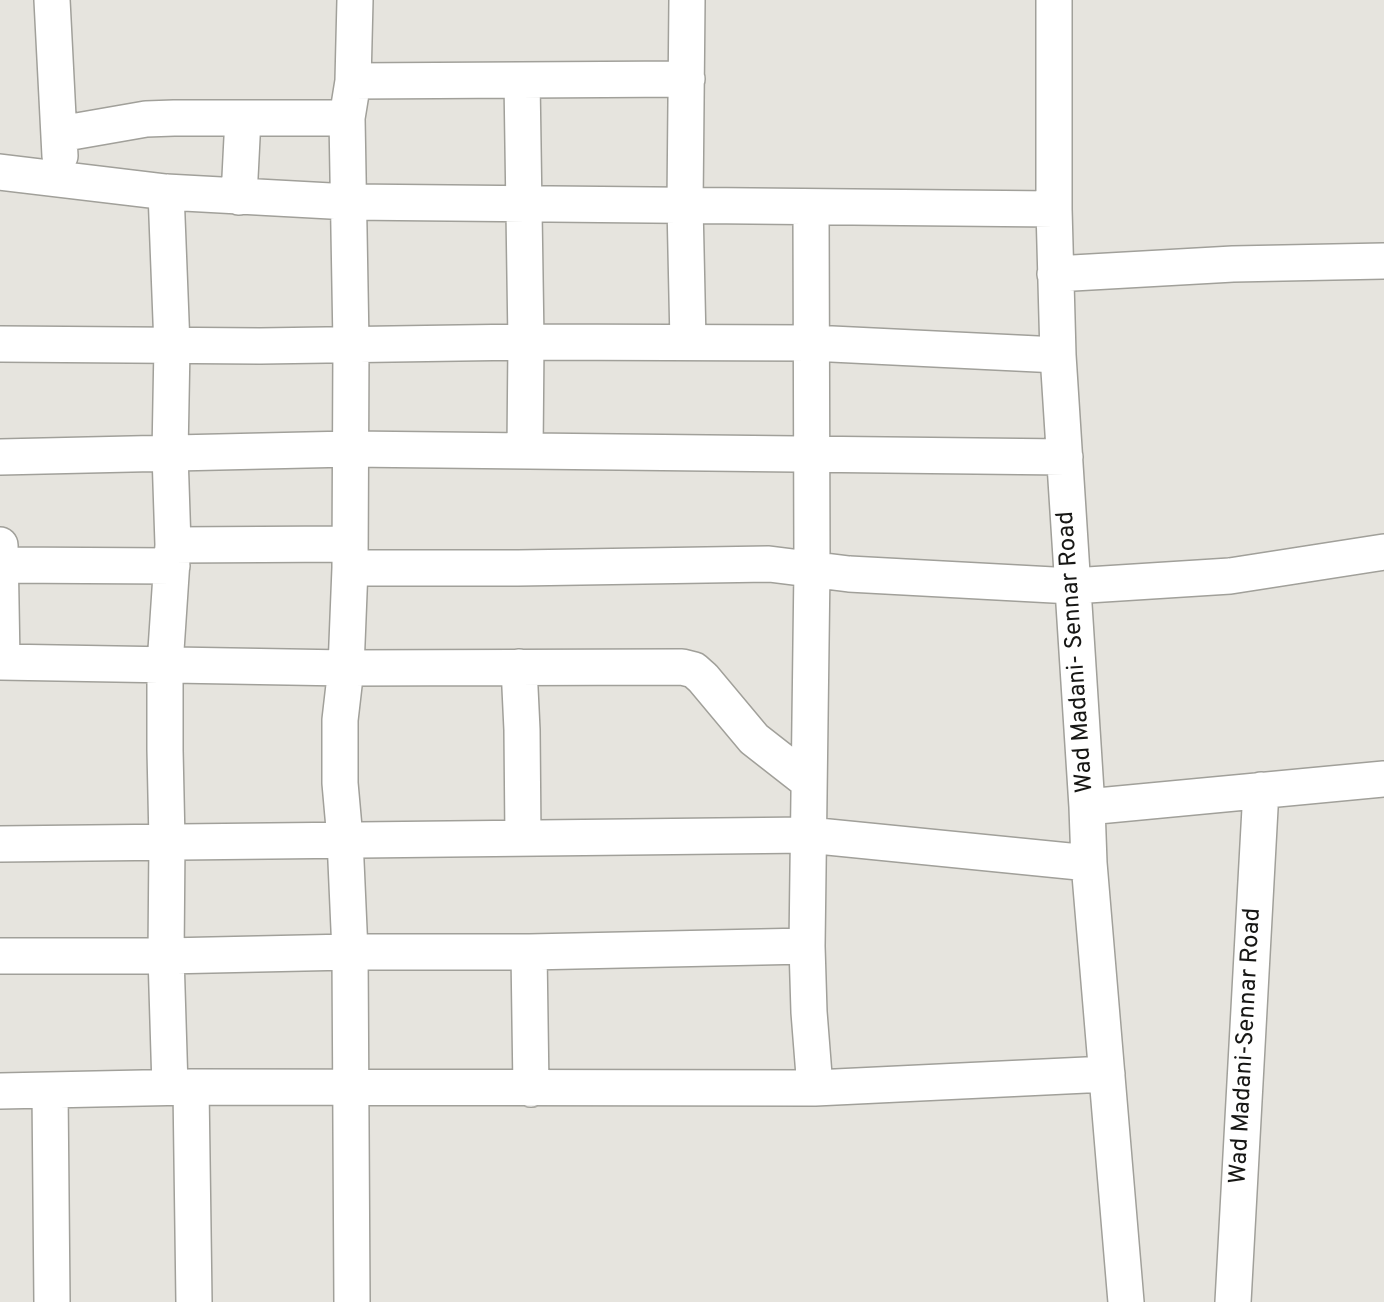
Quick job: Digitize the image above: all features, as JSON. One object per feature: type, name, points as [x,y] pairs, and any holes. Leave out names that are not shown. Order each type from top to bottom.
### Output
[{"type":"street","points":[[52,0],[60,134],[58,181]]},
{"type":"street","points":[[352,1302],[350,951],[340,783],[340,720],[346,668],[350,556],[351,344],[347,118],[353,81],[355,0]]},
{"type":"street","points":[[688,0],[685,205],[688,342]]},
{"type":"street","name":"Wad Madani- Sennar Road","points":[[1054,0],[1054,209],[1058,355],[1089,863],[1126,1302]]},
{"type":"street","points":[[353,81],[687,79]]},
{"type":"street","points":[[522,80],[525,450]]},
{"type":"street","points":[[239,197],[243,118]]},
{"type":"street","points":[[60,134],[146,119],[347,118]]},
{"type":"street","points":[[0,172],[166,192],[349,202],[1054,209]]},
{"type":"street","points":[[166,192],[172,346],[170,454],[173,555],[165,665],[166,956],[181,1087],[194,1302]]},
{"type":"street","points":[[811,207],[812,568],[807,946],[815,1088]]},
{"type":"street","points":[[1055,274],[1233,264],[1384,261]]},
{"type":"street","points":[[0,350],[0,344],[172,346],[688,342],[811,343],[1058,355]]},
{"type":"street","points":[[0,457],[350,449],[1065,457]]},
{"type":"street","points":[[0,545],[1,662],[346,668],[682,667],[694,670],[703,678],[754,739],[809,782]]},
{"type":"street","points":[[0,565],[173,555],[350,556],[518,568],[769,564],[860,575],[1072,586],[1230,576],[1384,552]]},
{"type":"street","points":[[519,667],[523,838]]},
{"type":"street","points":[[1087,807],[1384,779]]},
{"type":"street","name":"Wad Madani-Sennar Road","points":[[1233,1302],[1261,790]]},
{"type":"street","points":[[0,844],[808,835],[1089,863]]},
{"type":"street","points":[[0,956],[166,956],[350,951],[529,953],[807,946]]},
{"type":"street","points":[[529,953],[531,1088]]},
{"type":"street","points":[[0,1091],[181,1087],[815,1088],[1107,1074]]},
{"type":"street","points":[[50,1090],[52,1302]]}]
